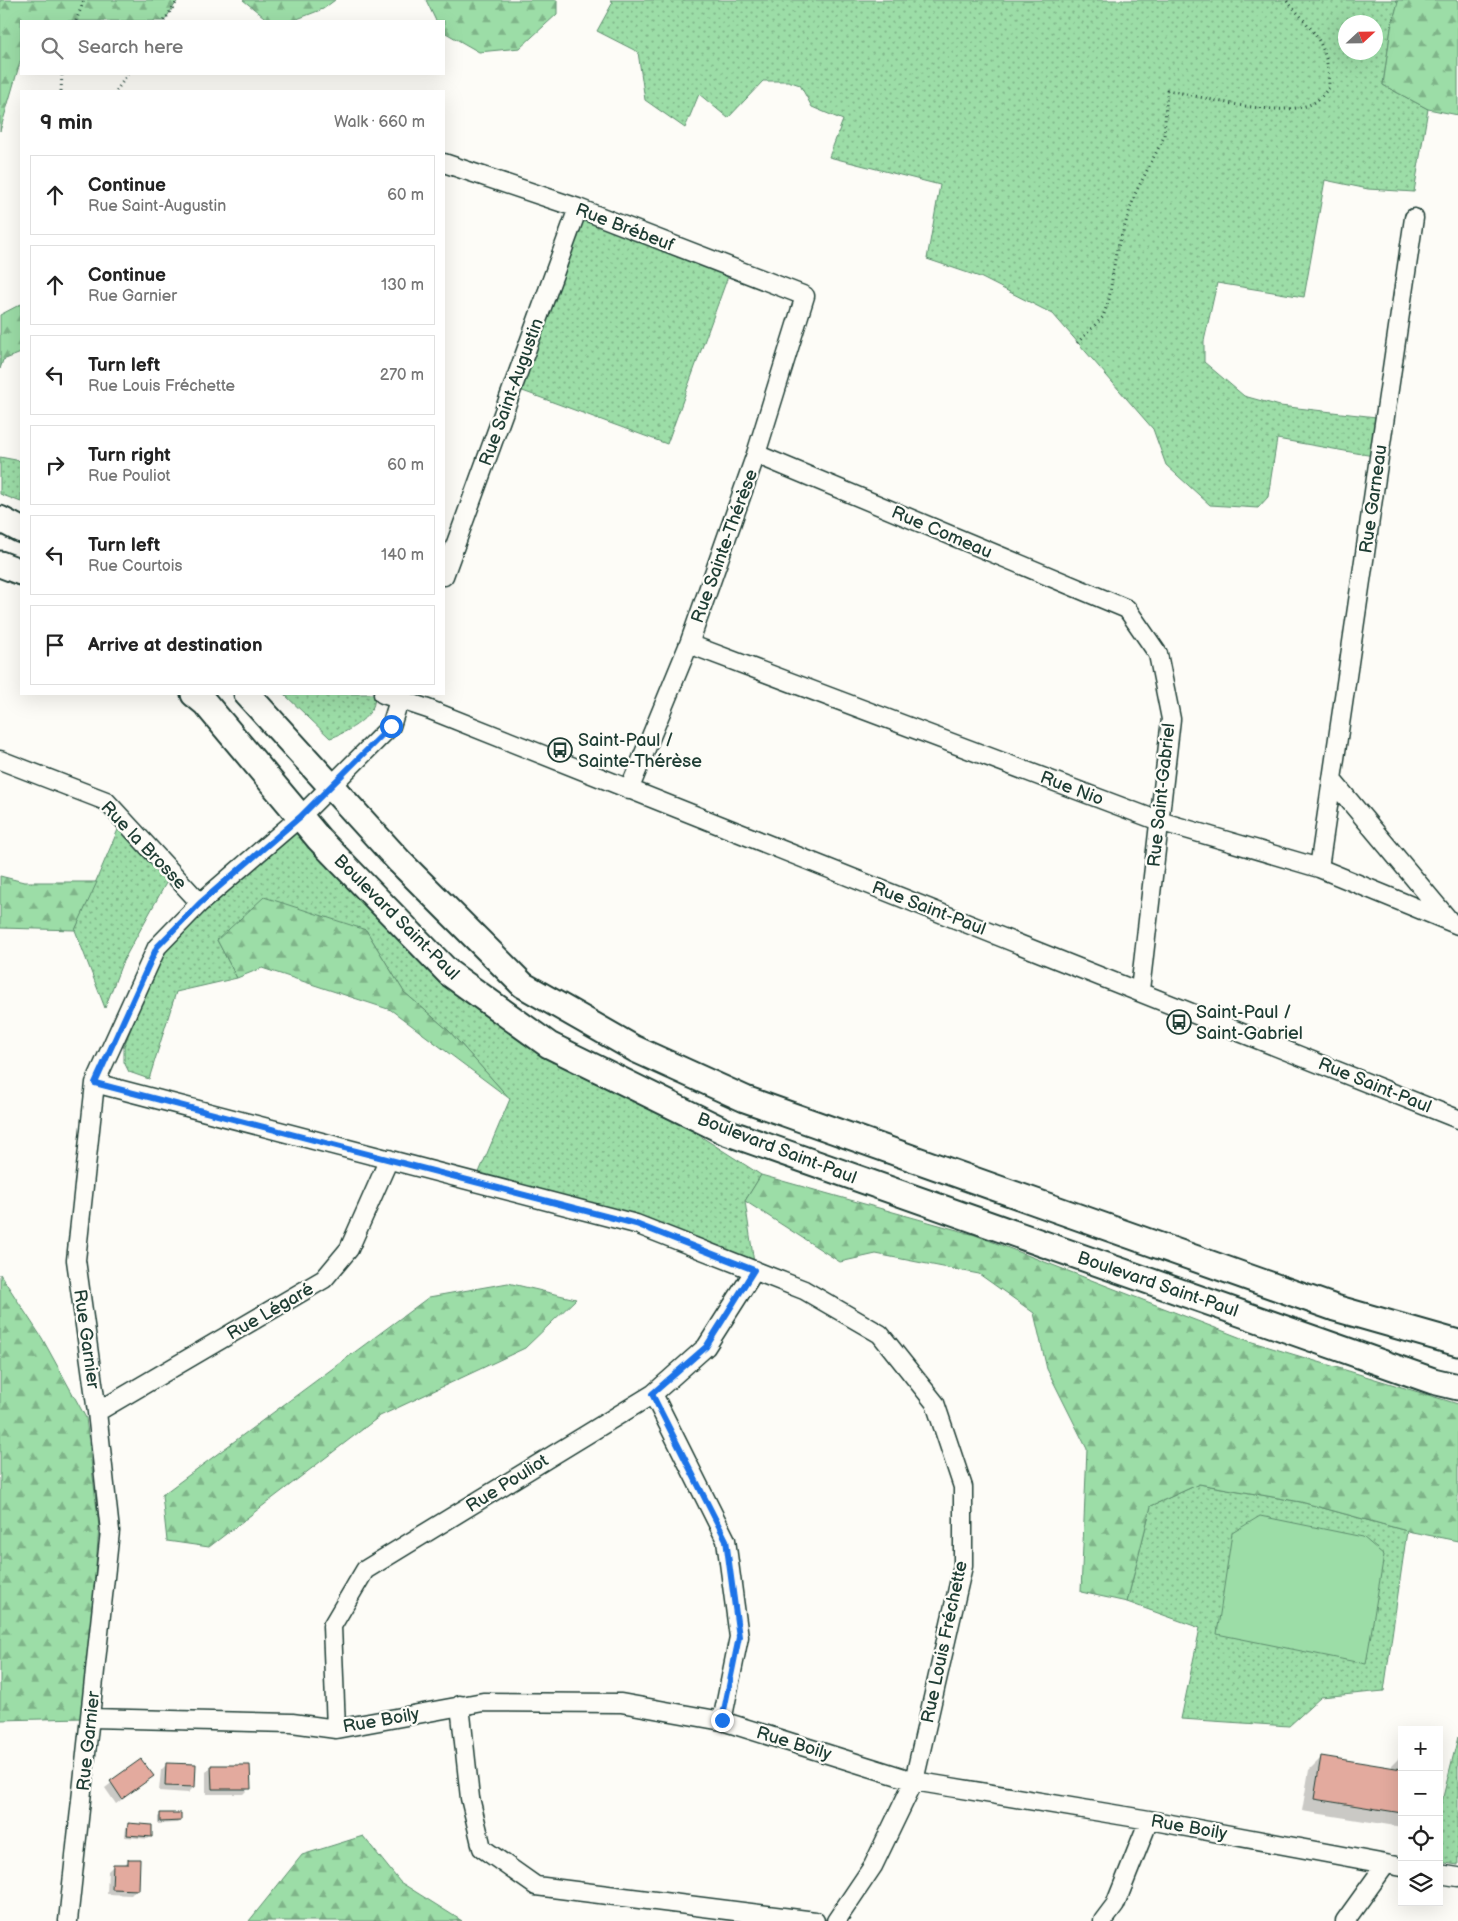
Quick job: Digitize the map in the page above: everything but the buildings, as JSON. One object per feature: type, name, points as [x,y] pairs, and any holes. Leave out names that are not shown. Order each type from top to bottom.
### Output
[{"type":"main road","points":[[0,519],[20,529]]},
{"type":"main road","points":[[0,564],[20,572]]},
{"type":"main road","name":"Boulevard Saint-Paul","points":[[195,695],[205,703],[294,821],[449,973],[549,1045],[735,1136],[1433,1381],[1458,1387]]},
{"type":"main road","name":"Boulevard Saint-Paul","points":[[248,695],[400,862],[523,985],[635,1049],[745,1100],[1335,1308],[1458,1343]]},
{"type":"street","name":"Rue Brébeuf","points":[[445,163],[578,208],[805,296]]},
{"type":"street","name":"Rue Saint-Augustin","points":[[445,573],[578,208]]},
{"type":"street","name":"Rue Garneau","points":[[1318,868],[1414,218]]},
{"type":"street","name":"Rue Sainte-Thérèse","points":[[629,790],[689,644],[756,454],[805,296]]},
{"type":"street","name":"Rue Comeau","points":[[756,454],[1128,609]]},
{"type":"street","name":"Rue Saint-Gabriel","points":[[1128,609],[1158,654],[1171,719],[1140,990]]},
{"type":"street","name":"Rue Nio","points":[[689,644],[1159,821],[1318,868],[1454,923]]},
{"type":"street","points":[[294,821],[391,726],[394,696]]},
{"type":"street","name":"Rue Saint-Paul","points":[[394,696],[1140,990],[1458,1119]]},
{"type":"street","name":"Rue la Brosse","points":[[0,760],[106,801],[200,903]]},
{"type":"street","points":[[1332,780],[1454,923]]},
{"type":"street","name":"Rue Garnier","points":[[68,1921],[110,1530],[97,1412],[76,1260],[95,1083],[157,947],[200,903],[294,821]]},
{"type":"street","name":"Rue Louis Fréchette","points":[[95,1083],[636,1224],[804,1290],[880,1334],[935,1403],[963,1487],[963,1566],[914,1781],[873,1866],[836,1921]]},
{"type":"street","name":"Rue Légaré","points":[[97,1412],[324,1279],[349,1249],[389,1160]]},
{"type":"street","name":"Rue Pouliot","points":[[336,1729],[332,1626],[365,1570],[652,1394],[706,1347],[754,1270]]},
{"type":"street","points":[[652,1394],[726,1540],[739,1637],[722,1720]]},
{"type":"street","name":"Rue Boily","points":[[91,1718],[292,1723],[336,1729],[483,1702],[621,1702],[722,1720],[914,1781],[1149,1820],[1394,1865]]},
{"type":"street","points":[[460,1705],[470,1798],[482,1848],[536,1886],[815,1921]]},
{"type":"street","points":[[1103,1921],[1115,1905],[1149,1820]]},
{"type":"street","points":[[1345,1921],[1394,1865]]},
{"type":"street","points":[[1443,1875],[1458,1877]]},
{"type":"path","points":[[76,20],[84,0]]},
{"type":"path","points":[[165,20],[178,0]]},
{"type":"path","points":[[1077,343],[1103,317],[1109,299],[1116,253],[1135,194],[1164,137],[1167,90],[1265,110],[1294,109],[1316,101],[1329,88],[1329,65],[1321,40],[1286,0]]},
{"type":"path","points":[[61,90],[62,75]]},
{"type":"path","points":[[117,90],[127,75]]},
{"type":"green space","points":[[0,0],[178,0],[165,20],[20,20],[20,62],[0,131]]},
{"type":"green space","points":[[243,0],[335,0],[323,9],[295,20],[268,20]]},
{"type":"green space","points":[[426,0],[557,0],[557,14],[520,48],[479,52],[445,33],[445,20],[436,20]]},
{"type":"green space","points":[[610,0],[1395,0],[1398,2],[1391,28],[1383,85],[1428,109],[1414,192],[1368,189],[1325,180],[1304,297],[1217,283],[1204,341],[1204,362],[1244,396],[1280,406],[1385,418],[1379,457],[1277,439],[1268,497],[1258,508],[1210,505],[1166,465],[1153,429],[1053,314],[980,277],[927,259],[940,185],[829,157],[843,120],[812,107],[800,85],[788,81],[763,81],[728,118],[699,94],[685,128],[645,100],[638,52],[597,31],[613,2]]},
{"type":"green space","points":[[1395,0],[1458,0],[1458,115],[1428,109],[1383,85],[1391,28],[1398,2]]},
{"type":"green space","points":[[573,210],[731,268],[667,444],[509,386]]},
{"type":"green space","points":[[20,305],[20,353],[3,360],[0,369],[0,315]]},
{"type":"green space","points":[[0,457],[20,461],[20,502],[0,494]]},
{"type":"green space","points":[[285,695],[373,695],[372,708],[360,722],[337,736],[330,738]]},
{"type":"green space","points":[[120,825],[171,874],[122,963],[105,1008],[75,930]]},
{"type":"green space","points":[[307,831],[407,939],[642,1099],[761,1175],[745,1201],[755,1270],[475,1182],[510,1099],[449,1031],[404,992],[366,930],[217,940],[237,978],[176,992],[149,1079],[129,1072],[124,1062],[124,1046],[155,969],[173,941],[205,907],[293,833]]},
{"type":"green space","points":[[0,876],[24,882],[97,882],[75,930],[0,928]]},
{"type":"green space","points":[[264,897],[366,930],[404,992],[449,1031],[510,1099],[391,1010],[262,968],[237,978],[217,940]]},
{"type":"green space","points":[[761,1175],[975,1235],[1249,1341],[1458,1404],[1458,1541],[1407,1531],[1301,1502],[1199,1484],[1151,1506],[1127,1602],[1081,1592],[1087,1449],[1047,1369],[1034,1313],[979,1274],[876,1254],[840,1262],[745,1201]]},
{"type":"green space","points":[[0,1274],[42,1338],[86,1418],[99,1527],[84,1718],[0,1720]]},
{"type":"green space","points":[[508,1283],[576,1299],[525,1348],[380,1416],[209,1547],[167,1541],[162,1495],[429,1297]]},
{"type":"green space","points":[[1199,1484],[1301,1502],[1407,1531],[1384,1691],[1321,1697],[1289,1726],[1181,1719],[1200,1628],[1127,1602],[1151,1506]]},
{"type":"green space","points":[[1260,1516],[1363,1537],[1384,1555],[1366,1664],[1217,1634],[1232,1533]]},
{"type":"green space","points":[[1458,1737],[1458,1865],[1443,1863],[1443,1797]]},
{"type":"green space","points":[[363,1836],[400,1882],[462,1921],[249,1921],[302,1855]]},
{"type":"place","name":"Saint-Paul / Sainte-Thérèse","points":[[560,750]]},
{"type":"place","name":"Saint-Paul / Saint-Gabriel","points":[[1179,1022]]},
{"type":"route","points":[[391,726],[300,817],[200,903],[157,947],[95,1083],[636,1224],[754,1270],[706,1347],[652,1394],[726,1540],[739,1637],[722,1720]]}]
